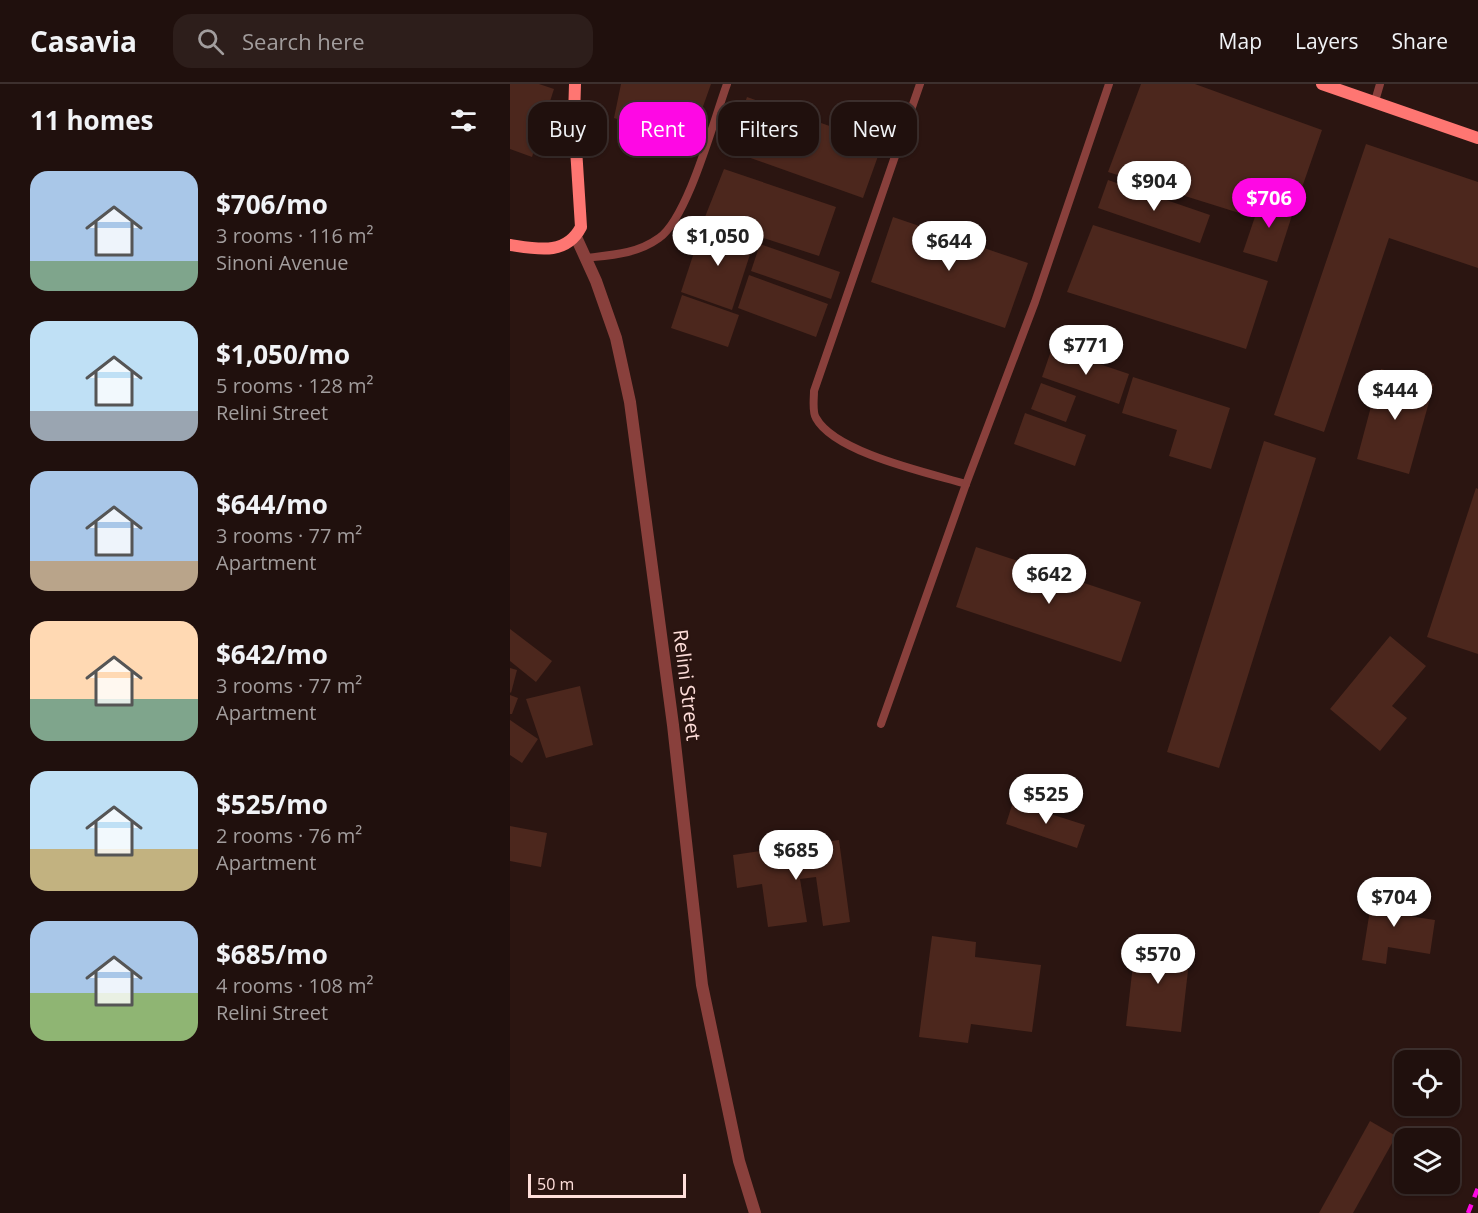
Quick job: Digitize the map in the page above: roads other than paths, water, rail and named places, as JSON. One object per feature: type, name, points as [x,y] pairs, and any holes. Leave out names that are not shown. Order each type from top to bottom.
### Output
[{"type":"street","points":[[510,245],[546,250],[562,247],[576,237],[581,227],[574,117],[575,84]]},
{"type":"street","points":[[1322,84],[1478,138]]},
{"type":"street","name":"Relini Street","points":[[576,237],[616,338],[630,402],[673,725],[702,986],[735,1144],[755,1213]]},
{"type":"lane","points":[[585,258],[632,252],[661,237],[671,227],[684,204],[727,84]]},
{"type":"lane","points":[[920,84],[814,391],[814,416],[826,432],[860,451],[966,484]]},
{"type":"lane","points":[[881,724],[966,484],[1035,302],[1109,84]]},
{"type":"lane","points":[[1374,101],[1380,84]]},
{"type":"railway","points":[[1468,1213],[1478,1188]]}]
